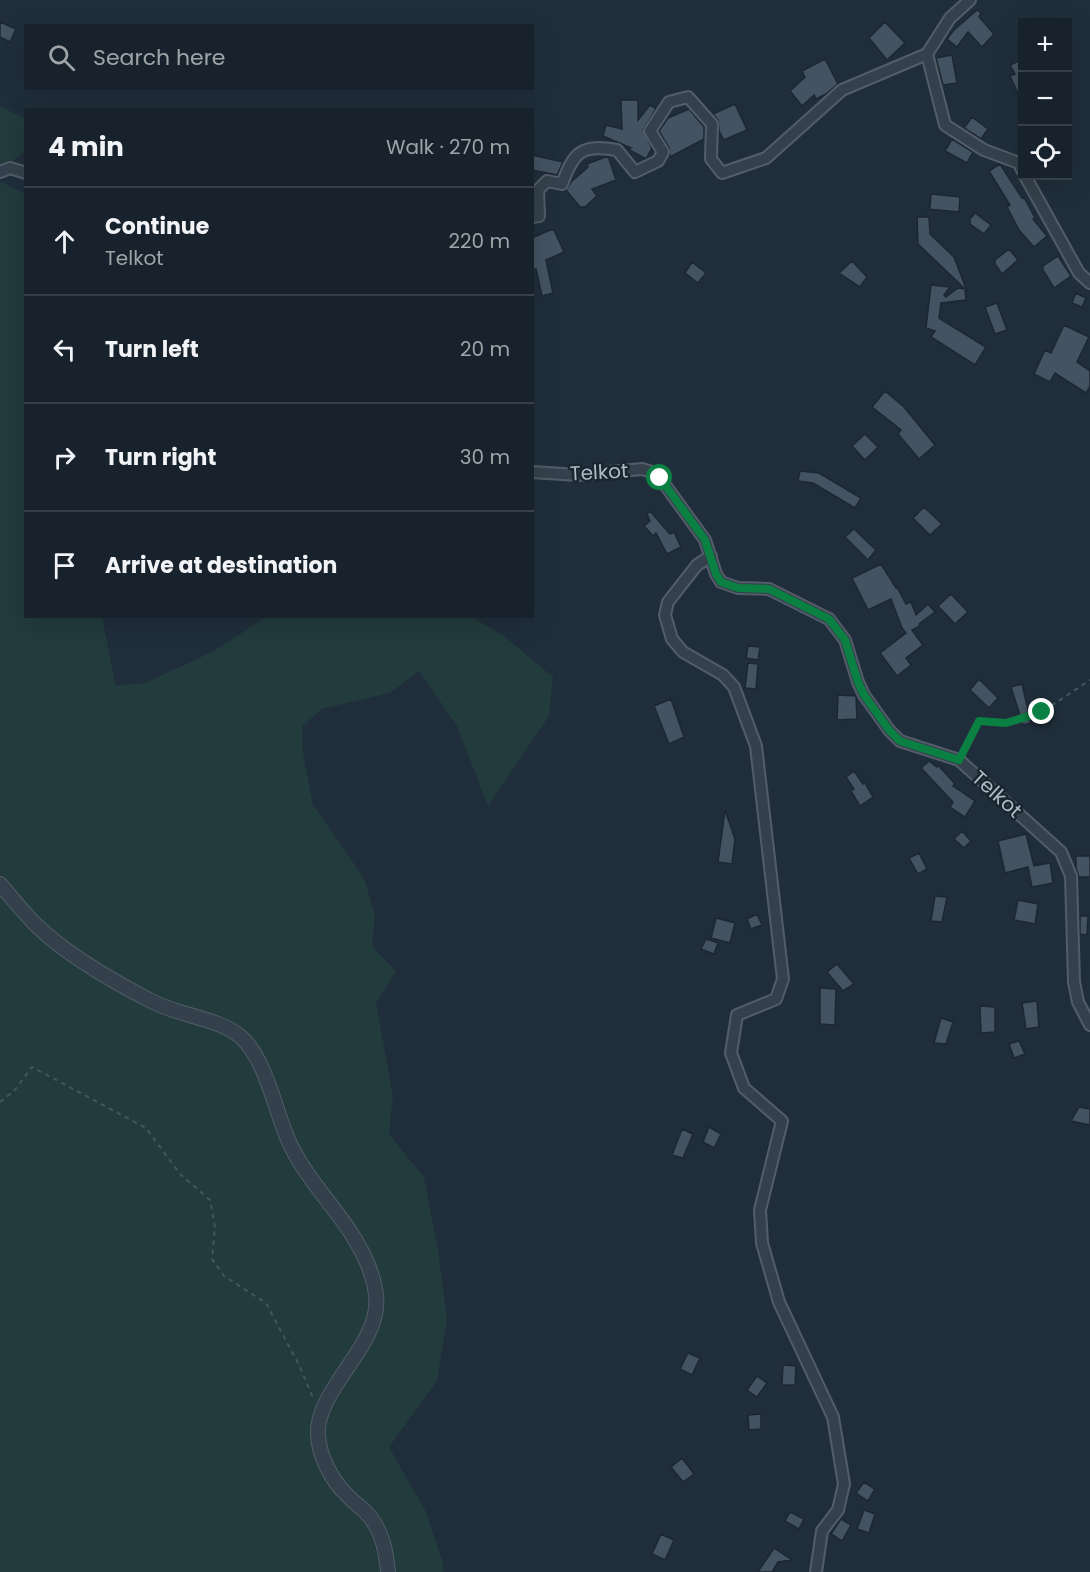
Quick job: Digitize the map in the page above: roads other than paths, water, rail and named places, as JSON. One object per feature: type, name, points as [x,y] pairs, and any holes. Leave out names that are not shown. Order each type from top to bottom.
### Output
[{"type":"street","points":[[534,217],[539,216],[538,190],[547,181],[562,184],[570,162],[575,156],[594,146],[617,150],[635,172],[658,161],[663,152],[650,131],[669,102],[688,97],[712,124],[711,159],[722,173],[766,158],[842,90],[927,54],[950,18],[970,0]]},
{"type":"street","points":[[927,54],[945,125],[984,150],[1018,163]]},
{"type":"street","points":[[0,172],[10,168],[24,172]]},
{"type":"street","points":[[1027,180],[1079,273],[1090,283]]},
{"type":"street","name":"Telkot","points":[[534,472],[578,475],[642,469],[651,472],[667,487],[705,540],[716,574],[721,582],[729,587],[769,589],[829,619],[845,640],[864,695],[889,730],[900,741],[959,760],[1061,852],[1071,876],[1074,982],[1078,1002],[1090,1025]]},
{"type":"street","points":[[711,556],[697,565],[668,602],[665,615],[672,639],[683,652],[723,675],[734,687],[756,746],[783,979],[776,999],[737,1015],[732,1053],[744,1088],[782,1121],[760,1210],[762,1243],[779,1302],[832,1417],[844,1484],[838,1510],[822,1531],[816,1572]]},
{"type":"street","points":[[0,884],[36,924],[75,955],[155,1004],[229,1029],[241,1038],[254,1053],[291,1145],[304,1167],[350,1230],[368,1265],[376,1287],[376,1313],[369,1334],[349,1363],[320,1417],[318,1434],[321,1451],[330,1473],[345,1493],[370,1517],[382,1538],[388,1572]]}]
